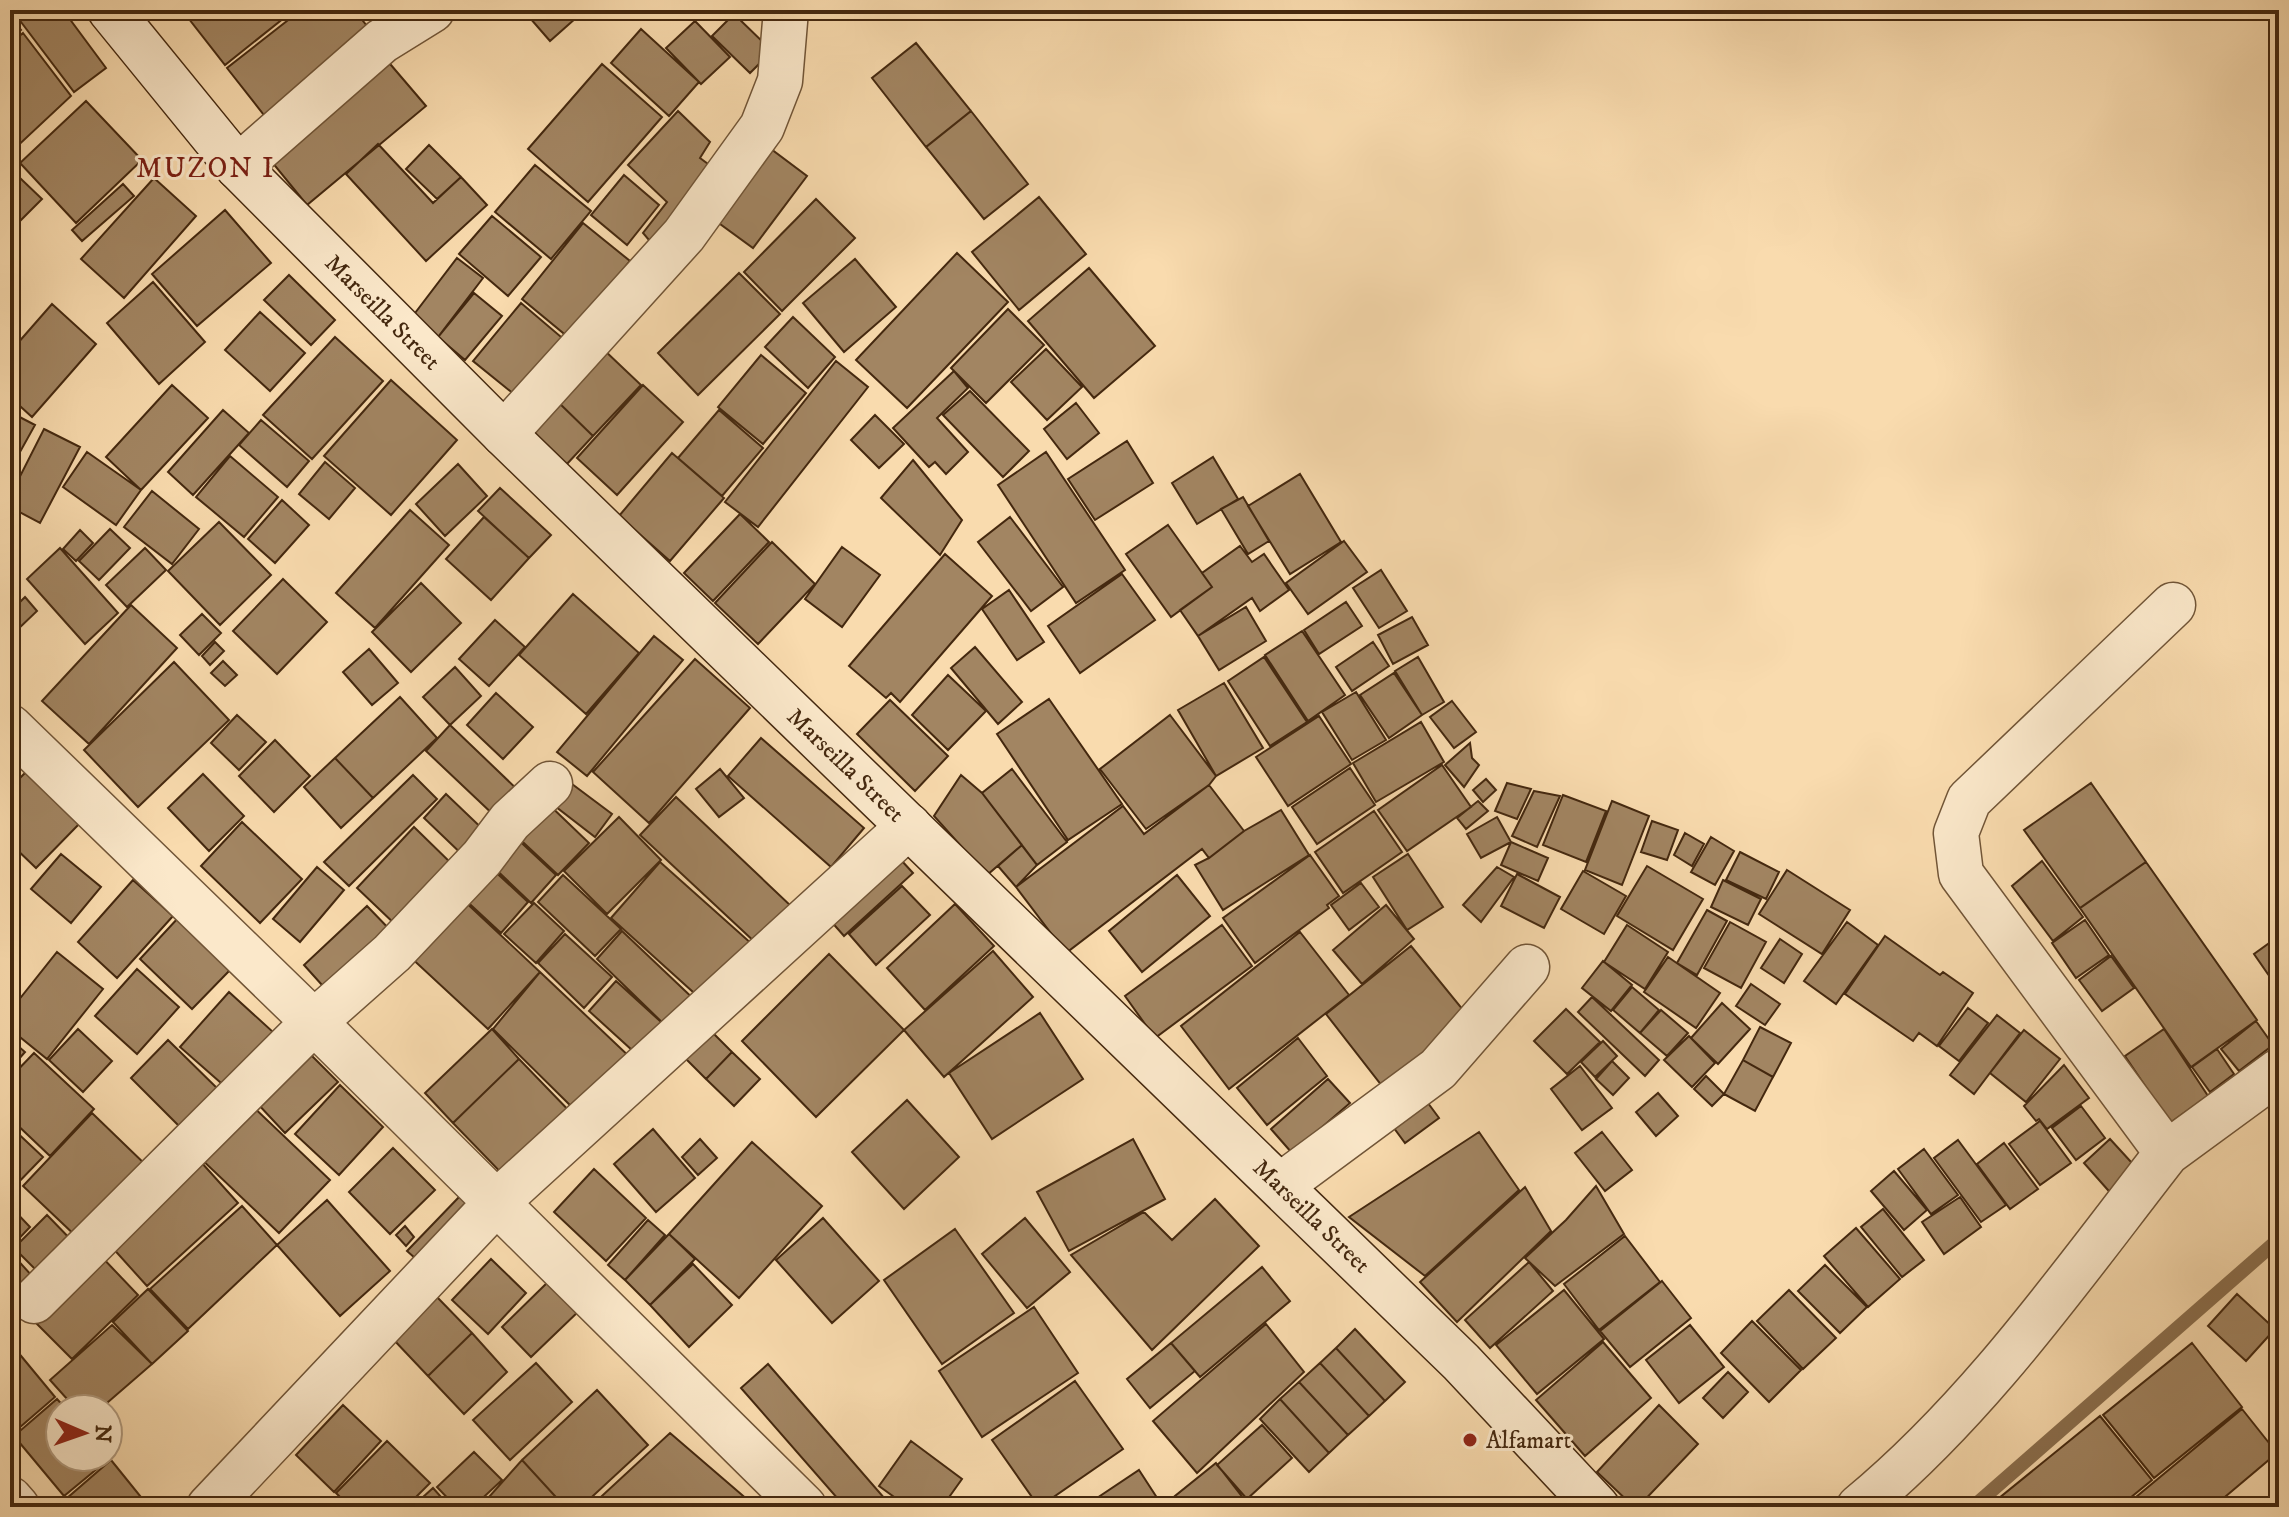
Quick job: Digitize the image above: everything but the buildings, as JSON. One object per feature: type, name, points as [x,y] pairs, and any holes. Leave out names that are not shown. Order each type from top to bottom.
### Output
[{"type":"street","name":"Marseilla Street","points":[[110,10],[238,167],[504,434],[1461,1362],[1597,1507]]},
{"type":"street","points":[[238,167],[382,41],[432,10]]},
{"type":"street","points":[[504,434],[684,235],[762,127],[780,81],[786,10]]},
{"type":"street","points":[[2167,1153],[1961,874],[1956,833],[1969,800],[2173,605]]},
{"type":"street","points":[[10,727],[314,1022],[804,1507]]},
{"type":"street","points":[[34,1301],[314,1022],[392,953],[482,858],[510,821],[550,784]]},
{"type":"street","points":[[209,1507],[497,1202],[909,826]]},
{"type":"street","points":[[1281,1185],[1438,1069],[1527,967]]},
{"type":"street","points":[[1859,1507],[1886,1485],[1981,1390],[2167,1153],[2279,1071]]},
{"type":"street","points":[[10,1499],[17,1507]]},
{"type":"waterway","points":[[1973,1507],[2279,1239]]},
{"type":"place","name":"Alfamart","points":[[1470,1440]]},
{"type":"district","name":"MUZON I","points":[[206,167]]}]
